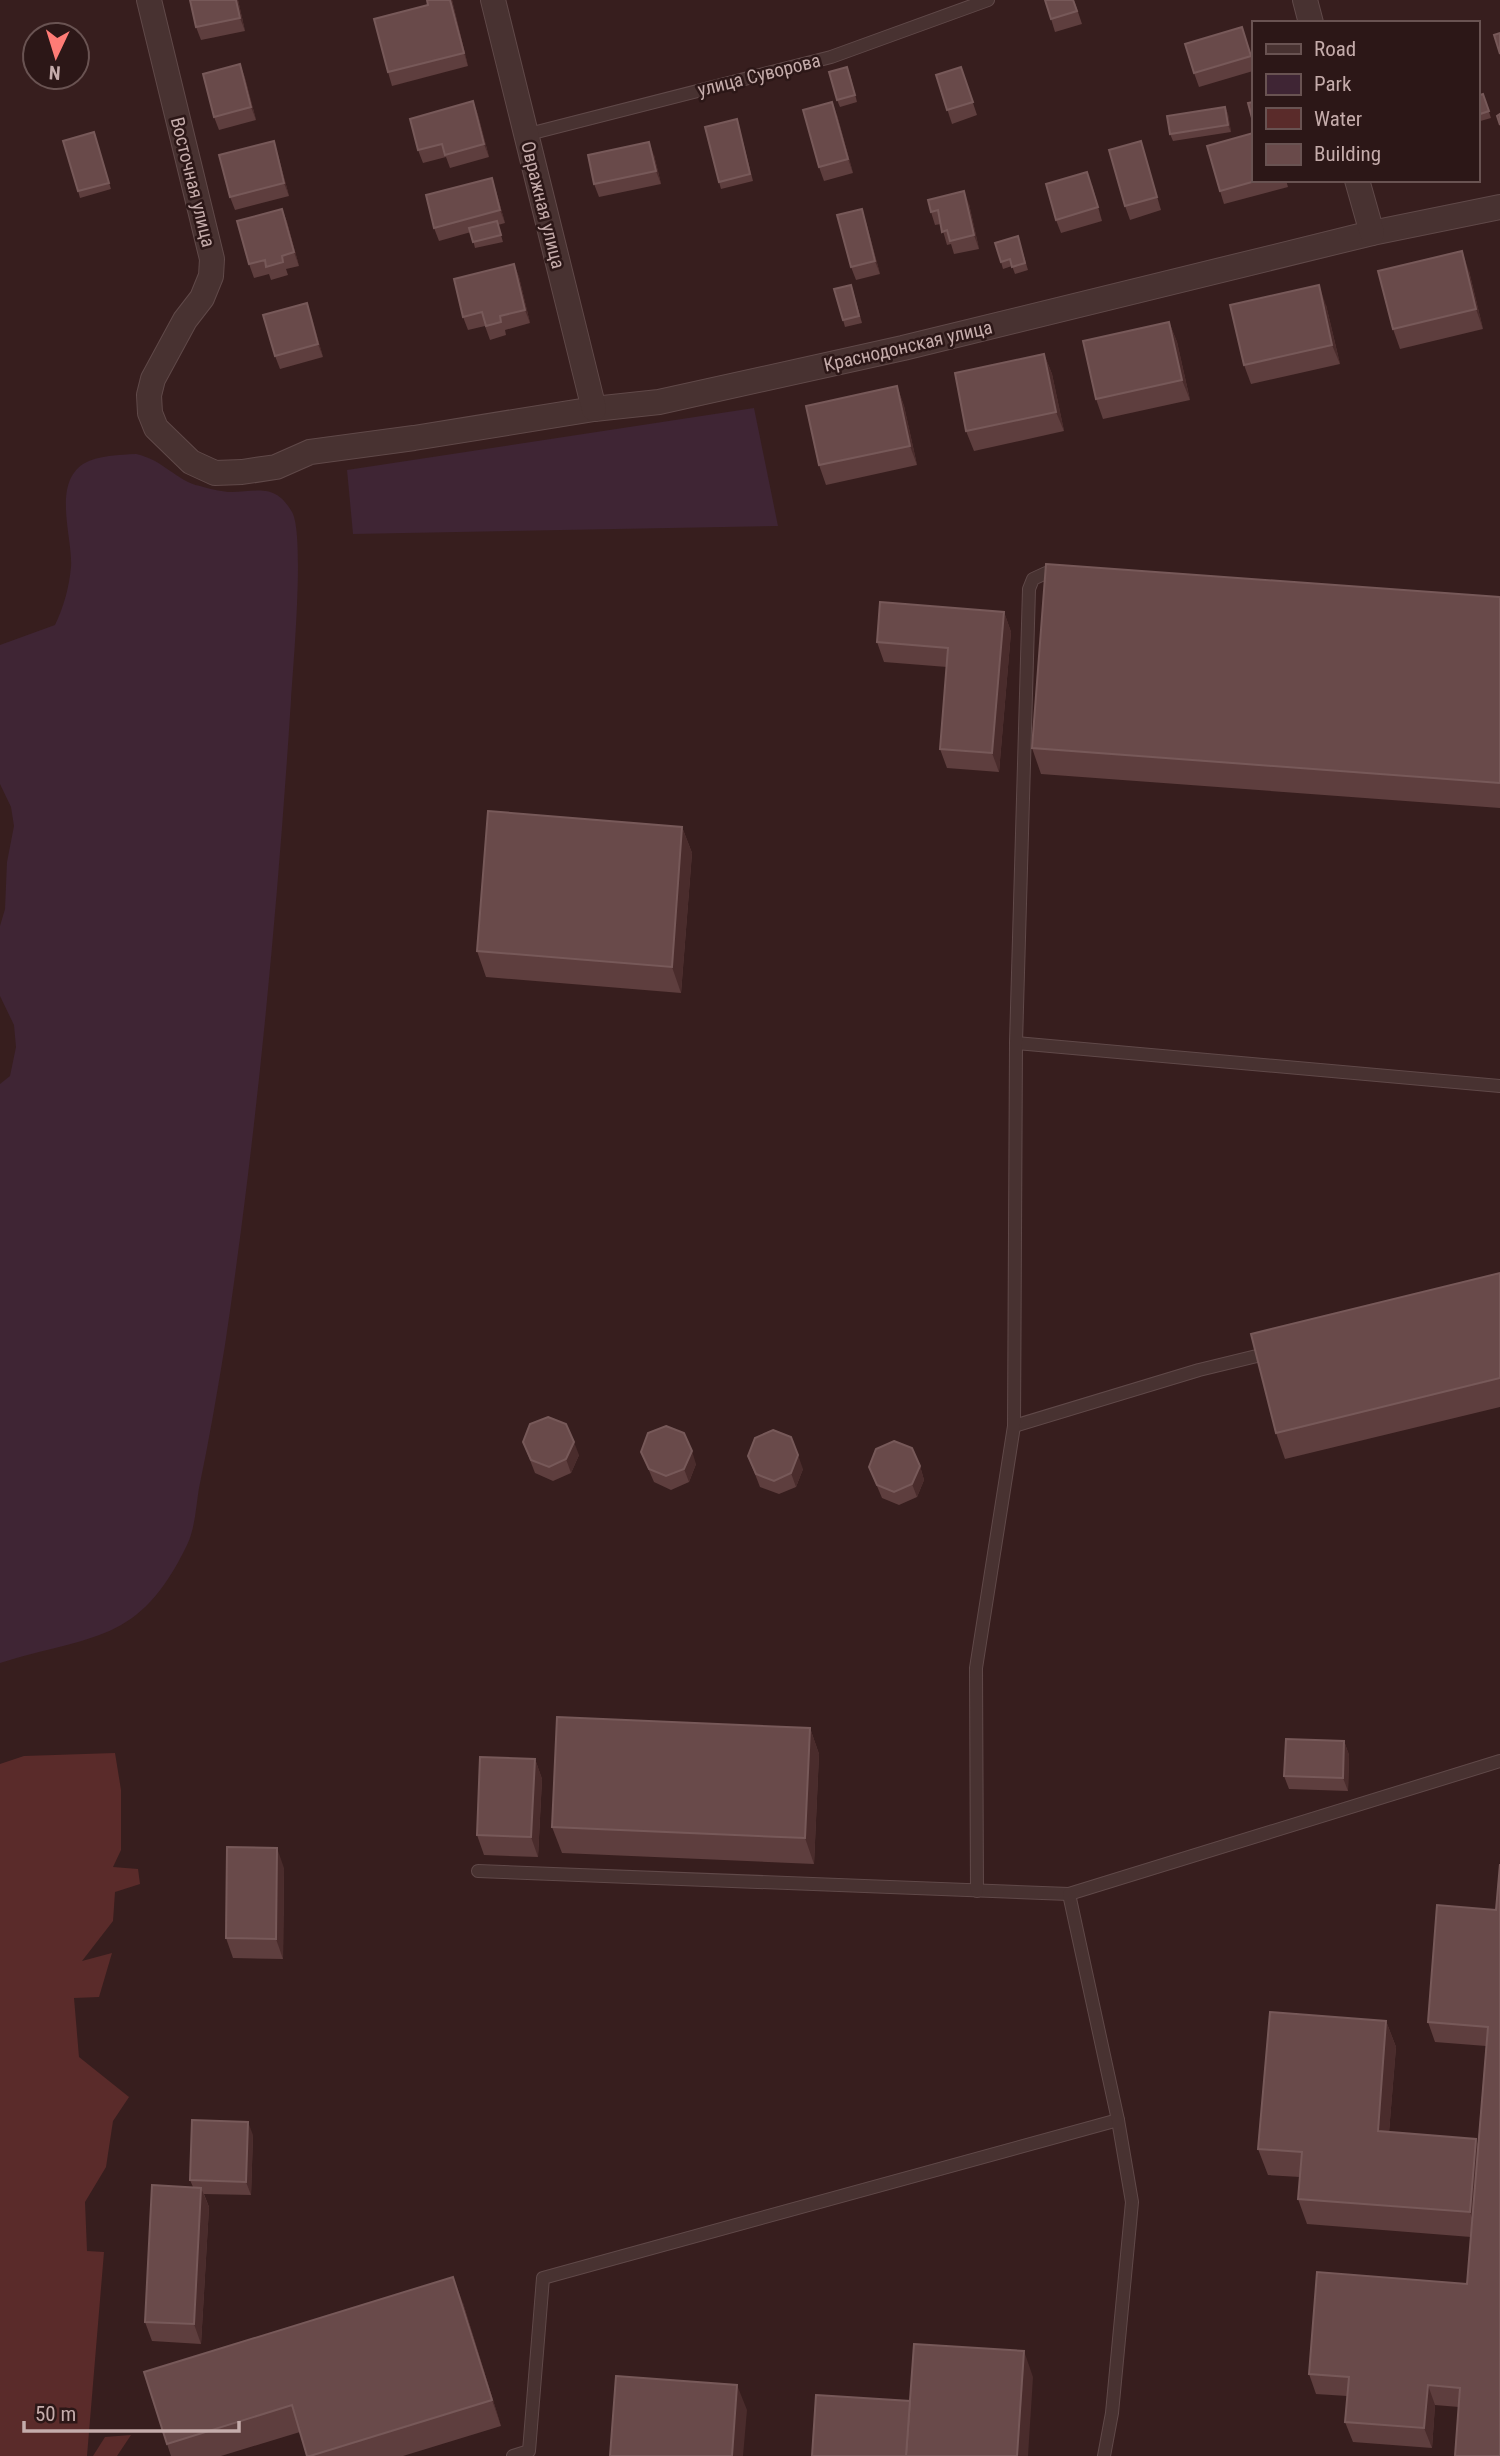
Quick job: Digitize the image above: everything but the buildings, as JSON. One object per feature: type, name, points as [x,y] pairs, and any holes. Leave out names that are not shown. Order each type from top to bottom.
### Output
[{"type":"street","name":"Восточная улица","points":[[149,0],[212,259],[211,276],[202,298],[185,320],[153,379],[149,395],[150,413],[156,428],[170,444],[191,462],[215,473],[276,467],[310,452]]},
{"type":"street","name":"Овражная улица","points":[[493,0],[594,409]]},
{"type":"street","points":[[1304,0],[1310,21]]},
{"type":"street","points":[[1358,182],[1372,233]]},
{"type":"street","name":"Краснодонская улица","points":[[310,452],[594,409],[659,402],[902,348],[1372,233],[1500,206]]},
{"type":"lane","name":"улица Суворова","points":[[525,135],[831,57],[988,0]]},
{"type":"lane","points":[[977,1891],[976,1668],[1014,1426],[1016,1043],[1029,589],[1033,579],[1046,573],[1074,575]]},
{"type":"lane","points":[[1016,1043],[1500,1086]]},
{"type":"lane","points":[[1014,1426],[1199,1370],[1291,1348]]},
{"type":"lane","points":[[478,1871],[1069,1895],[1500,1761]]},
{"type":"lane","points":[[1069,1895],[1118,2120],[1132,2202],[1112,2413],[1104,2456]]},
{"type":"lane","points":[[513,2456],[529,2451],[543,2278],[1118,2120]]},
{"type":"green space","points":[[754,408],[778,526],[353,534],[347,470]]},
{"type":"green space","points":[[136,454],[154,461],[184,480],[203,487],[228,492],[271,492],[285,502],[296,525],[298,573],[294,660],[279,862],[256,1104],[225,1345],[190,1539],[169,1578],[150,1602],[131,1619],[110,1631],[87,1639],[0,1663],[0,1084],[10,1076],[16,1047],[14,1025],[0,996],[0,926],[5,909],[7,862],[14,826],[11,807],[0,784],[0,645],[55,625],[67,590],[71,567],[66,498],[74,473],[83,464],[95,459]]},
{"type":"water","points":[[115,1753],[121,1790],[121,1850],[113,1867],[138,1869],[140,1884],[115,1892],[113,1921],[82,1961],[112,1953],[99,1997],[74,1998],[79,2057],[129,2097],[113,2121],[106,2167],[85,2202],[87,2251],[104,2252],[87,2456],[0,2456],[0,1764],[24,1756]]},
{"type":"water","points":[[131,2435],[117,2456],[93,2456],[105,2437]]}]
